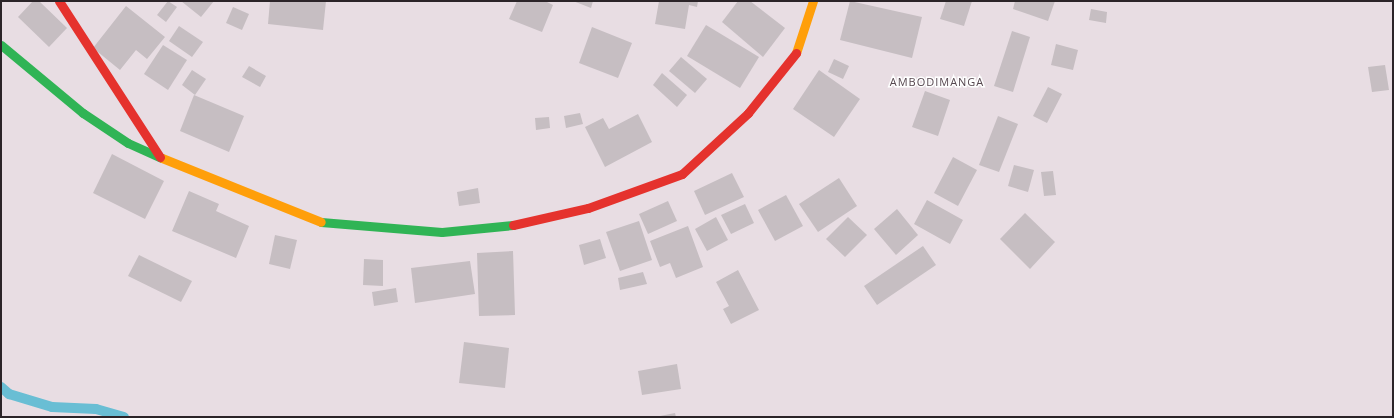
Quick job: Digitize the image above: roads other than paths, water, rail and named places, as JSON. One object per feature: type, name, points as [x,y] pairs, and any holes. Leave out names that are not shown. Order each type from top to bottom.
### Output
[{"type":"main road","points":[[58,1],[160,157]]},
{"type":"main road","points":[[1,45],[83,113],[128,143],[160,157],[315,221],[442,232],[518,225],[588,208],[682,174],[748,113],[800,49],[813,1]]},
{"type":"waterway","points":[[1,387],[9,394],[52,407],[96,409],[124,417]]},
{"type":"district","name":"AMBODIMANGA","points":[[937,82]]}]
